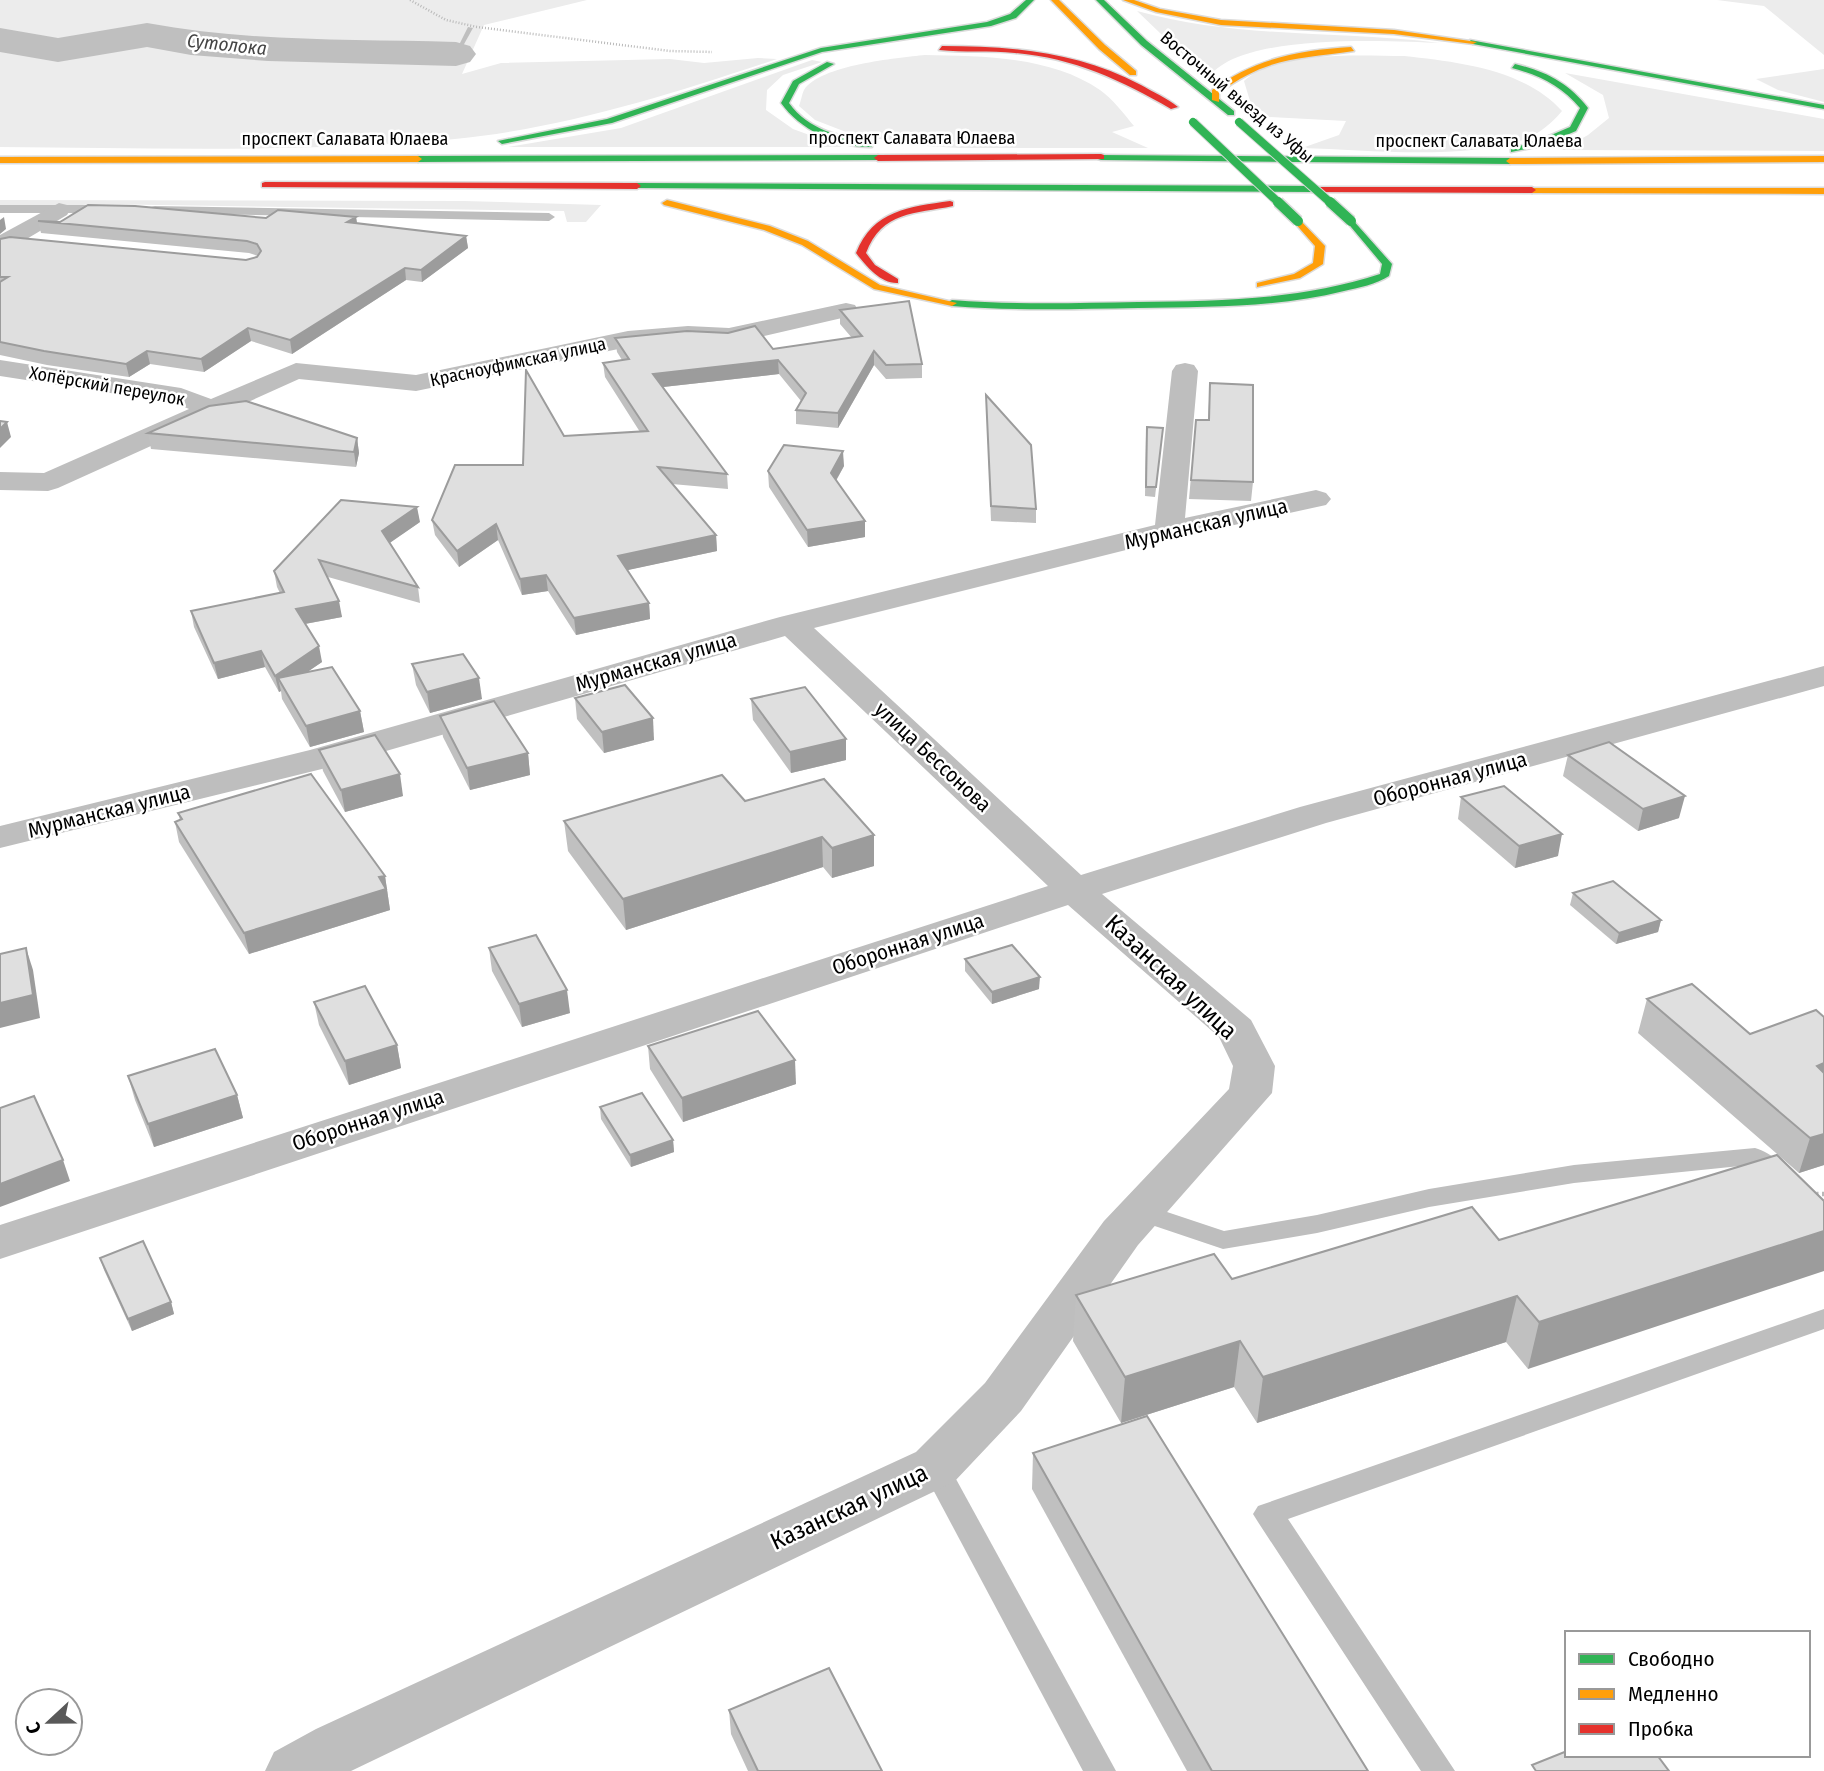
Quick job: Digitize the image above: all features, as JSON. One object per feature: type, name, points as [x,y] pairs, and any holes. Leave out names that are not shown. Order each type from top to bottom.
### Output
[{"type":"main road","points":[[390,158],[609,121],[715,88],[821,50],[988,24],[1013,16],[1030,0]]},
{"type":"main road","points":[[1055,0],[1102,47],[1193,122],[1298,221],[1320,246],[1318,264],[1297,276],[1203,293],[986,298],[930,291],[895,281],[872,267],[861,253],[862,240],[871,227],[904,213],[979,200],[1097,188]]},
{"type":"main road","name":"Восточный выезд из Уфы","points":[[558,186],[726,215],[782,233],[823,253],[852,274],[883,289],[926,301],[990,308],[1214,304],[1339,292],[1384,276],[1387,264],[1351,221],[1216,100],[1144,43],[1100,0]]},
{"type":"main road","points":[[1127,0],[1159,12],[1222,23],[1343,28],[1455,39],[1824,107]]},
{"type":"main road","points":[[979,158],[899,150],[833,137],[809,128],[794,118],[785,107],[784,97],[788,87],[797,78],[830,64],[927,48],[976,48],[1030,52],[1071,60],[1105,71],[1174,107]]},
{"type":"main road","points":[[1216,100],[1215,92],[1232,76],[1262,61],[1324,50],[1364,49]]},
{"type":"main road","points":[[1406,50],[1481,58],[1540,74],[1573,92],[1584,108],[1573,129],[1538,144],[1495,155],[1438,161]]},
{"type":"main road","name":"проспект Салавата Юлаева","points":[[0,160],[1150,157],[1438,161],[1824,159]]},
{"type":"main road","points":[[251,185],[1824,191]]},
{"type":"street","points":[[6,243],[60,211]]},
{"type":"street","points":[[6,243],[51,244]]},
{"type":"street","name":"Красноуфимская улица","points":[[0,481],[48,482],[296,372],[416,383],[628,339],[688,334],[729,336],[846,310]]},
{"type":"street","name":"Хопёрский переулок","points":[[0,368],[181,396],[212,409]]},
{"type":"street","points":[[1169,530],[1185,371]]},
{"type":"street","name":"Мурманская улица","points":[[0,837],[321,758],[790,624],[1169,530],[1316,499]]},
{"type":"street","name":"улица Бессонова","points":[[790,624],[1074,890]]},
{"type":"street","name":"Оборонная улица","points":[[0,1242],[1074,890],[1313,816],[1824,676]]},
{"type":"street","name":"Казанская улица","points":[[295,1771],[337,1748],[935,1467],[1003,1397],[1121,1233],[1250,1093],[1254,1066],[1236,1030],[1074,890]]},
{"type":"lane","points":[[0,209],[549,217]]},
{"type":"lane","points":[[1140,1212],[1223,1240],[1317,1224],[1429,1198],[1574,1174],[1755,1156],[1804,1195]]},
{"type":"lane","points":[[1439,1771],[1268,1514],[1824,1319]]},
{"type":"lane","points":[[935,1467],[1100,1771]]},
{"type":"path","points":[[410,0],[446,20],[477,27],[670,51],[720,52]]},
{"type":"shaded area","points":[[0,0],[587,0],[484,25],[462,74],[501,63],[670,59],[704,63],[777,59],[658,97],[578,118],[455,139],[284,148],[0,147]]},
{"type":"shaded area","points":[[1717,0],[1824,0],[1824,55],[1764,6]]},
{"type":"shaded area","points":[[1137,11],[1212,26],[1440,43],[1352,41],[1281,46],[1249,53],[1224,64],[1208,79]]},
{"type":"shaded area","points":[[925,55],[1016,60],[1060,70],[1100,90],[1134,126],[1112,132],[1148,148],[959,148],[908,145],[846,132],[815,120],[799,106],[804,90],[826,74],[860,64]]},
{"type":"shaded area","points":[[1404,56],[1468,65],[1510,77],[1547,97],[1562,111],[1549,124],[1523,140],[1472,150],[1414,152],[1302,148],[1339,135],[1346,121],[1269,117],[1250,101],[1244,81],[1259,71],[1298,59]]},
{"type":"shaded area","points":[[812,60],[822,62],[783,75],[767,90],[766,110],[793,129],[842,147],[508,147],[621,128]]},
{"type":"shaded area","points":[[1824,69],[1824,102],[1778,90],[1756,79]]},
{"type":"shaded area","points":[[1565,73],[1824,119],[1824,151],[1562,150],[1588,135],[1609,118],[1603,95]]},
{"type":"shaded area","points":[[0,200],[464,201],[601,205],[586,222],[567,222],[564,211],[93,204],[51,208],[0,207]]},
{"type":"building","points":[[88,205],[135,206],[266,218],[278,210],[356,217],[347,222],[466,236],[421,270],[405,268],[290,340],[248,328],[201,359],[147,351],[126,364],[0,342],[0,282],[8,277],[0,277],[0,239],[10,237],[246,260],[257,257],[261,251],[257,244],[247,241],[38,221],[60,222]]},
{"type":"building","points":[[909,301],[922,364],[886,365],[874,351],[838,413],[796,410],[806,393],[778,360],[653,374],[727,474],[658,467],[716,535],[618,556],[649,603],[574,618],[546,575],[520,579],[496,524],[457,551],[432,520],[455,465],[523,465],[526,370],[564,436],[648,431],[603,363],[629,359],[615,338],[687,331],[728,333],[755,326],[773,349],[862,336],[840,310]]},
{"type":"building","points":[[1210,383],[1253,385],[1253,482],[1191,480],[1196,420],[1209,420]]},
{"type":"building","points":[[986,395],[1031,445],[1036,509],[991,506]]},
{"type":"building","points":[[246,401],[357,438],[354,452],[148,433],[209,406]]},
{"type":"building","points":[[1147,427],[1163,428],[1156,487],[1146,487]]},
{"type":"building","points":[[784,445],[843,451],[831,473],[865,521],[807,530],[768,471]]},
{"type":"building","points":[[341,500],[417,507],[382,531],[418,587],[319,560],[339,601],[296,609],[319,646],[275,676],[261,651],[214,663],[191,611],[284,592],[274,571]]},
{"type":"building","points":[[463,654],[479,678],[427,692],[412,664]]},
{"type":"building","points":[[332,667],[360,711],[306,726],[278,678]]},
{"type":"building","points":[[625,685],[653,718],[602,732],[575,698]]},
{"type":"building","points":[[805,687],[846,739],[790,752],[751,699]]},
{"type":"building","points":[[494,701],[528,753],[467,768],[440,716]]},
{"type":"building","points":[[375,735],[400,774],[341,790],[319,750]]},
{"type":"building","points":[[1609,742],[1685,796],[1643,809],[1568,755]]},
{"type":"building","points":[[311,774],[385,876],[379,877],[386,889],[244,933],[175,822],[182,819],[178,813]]},
{"type":"building","points":[[722,775],[745,801],[824,779],[874,835],[832,848],[822,837],[623,899],[564,821]]},
{"type":"building","points":[[1504,786],[1562,834],[1519,846],[1461,797]]},
{"type":"building","points":[[1613,881],[1661,920],[1619,933],[1573,893]]},
{"type":"building","points":[[536,935],[567,990],[519,1004],[489,948]]},
{"type":"building","points":[[1012,945],[1040,977],[992,992],[965,959]]},
{"type":"building","points":[[26,948],[33,995],[0,1003],[0,954]]},
{"type":"building","points":[[1692,984],[1750,1034],[1816,1010],[1824,1017],[1824,1063],[1817,1066],[1824,1073],[1824,1134],[1810,1138],[1647,999]]},
{"type":"building","points":[[365,986],[397,1045],[345,1061],[314,1002]]},
{"type":"building","points":[[758,1011],[795,1060],[682,1098],[648,1046]]},
{"type":"building","points":[[215,1049],[237,1095],[148,1124],[128,1076]]},
{"type":"building","points":[[642,1093],[673,1140],[630,1155],[600,1107]]},
{"type":"building","points":[[34,1096],[63,1160],[0,1184],[0,1108]]},
{"type":"building","points":[[1777,1155],[1824,1201],[1824,1231],[1539,1322],[1517,1296],[1263,1377],[1240,1341],[1125,1377],[1076,1295],[1214,1254],[1232,1279],[1472,1207],[1499,1240]]},
{"type":"building","points":[[143,1241],[171,1302],[128,1319],[100,1258]]},
{"type":"building","points":[[1147,1416],[1368,1771],[1212,1771],[1033,1453]]},
{"type":"building","points":[[829,1668],[882,1771],[758,1771],[729,1710]]},
{"type":"building","points":[[1565,1752],[1565,1757],[1658,1757],[1669,1771],[1536,1771],[1532,1765]]},
{"type":"waterway","points":[[456,54],[470,28]]},
{"type":"waterway","name":"Сутолока","points":[[0,40],[58,50],[147,35],[191,43],[268,49],[456,54]]},
{"type":"traffic: fast","points":[[502,141],[609,121],[821,50],[988,24],[1013,16],[1030,0]]},
{"type":"traffic: fast","points":[[1100,0],[1144,43],[1231,113]]},
{"type":"traffic: fast","points":[[1473,42],[1824,107]]},
{"type":"traffic: fast","points":[[830,64],[796,82],[785,103],[801,121],[822,133],[869,145]]},
{"type":"traffic: fast","points":[[1514,150],[1538,144],[1573,129],[1584,108],[1570,92],[1553,81],[1515,66]]},
{"type":"traffic: fast","points":[[1193,122],[1298,221]]},
{"type":"traffic: fast","points":[[1239,122],[1351,221]]},
{"type":"traffic: fast","points":[[1101,157],[1510,161]]},
{"type":"traffic: fast","points":[[418,159],[878,158]]},
{"type":"traffic: fast","points":[[637,186],[1312,189]]},
{"type":"traffic: fast","points":[[952,303],[1023,307],[1202,304],[1264,301],[1324,293],[1384,276],[1387,264],[1351,221]]},
{"type":"traffic: slow","points":[[1055,0],[1102,47],[1133,73]]},
{"type":"traffic: slow","points":[[1127,0],[1190,18],[1221,23],[1394,32],[1473,42]]},
{"type":"traffic: slow","points":[[1216,100],[1215,92],[1246,71],[1263,64],[1296,55],[1351,49]]},
{"type":"traffic: slow","points":[[0,160],[418,159]]},
{"type":"traffic: slow","points":[[1510,161],[1824,159]]},
{"type":"traffic: slow","points":[[1532,190],[1824,191]]},
{"type":"traffic: slow","points":[[667,203],[767,228],[805,243],[877,287],[952,303]]},
{"type":"traffic: slow","points":[[1260,285],[1297,276],[1318,264],[1320,246],[1298,221]]},
{"type":"traffic: jam","points":[[942,48],[1015,50],[1069,59],[1131,83],[1174,107]]},
{"type":"traffic: jam","points":[[878,158],[1101,157]]},
{"type":"traffic: jam","points":[[265,185],[637,186]]},
{"type":"traffic: jam","points":[[1312,189],[1532,190]]},
{"type":"traffic: jam","points":[[895,281],[872,267],[861,253],[866,239],[874,229],[896,215],[950,204]]}]
